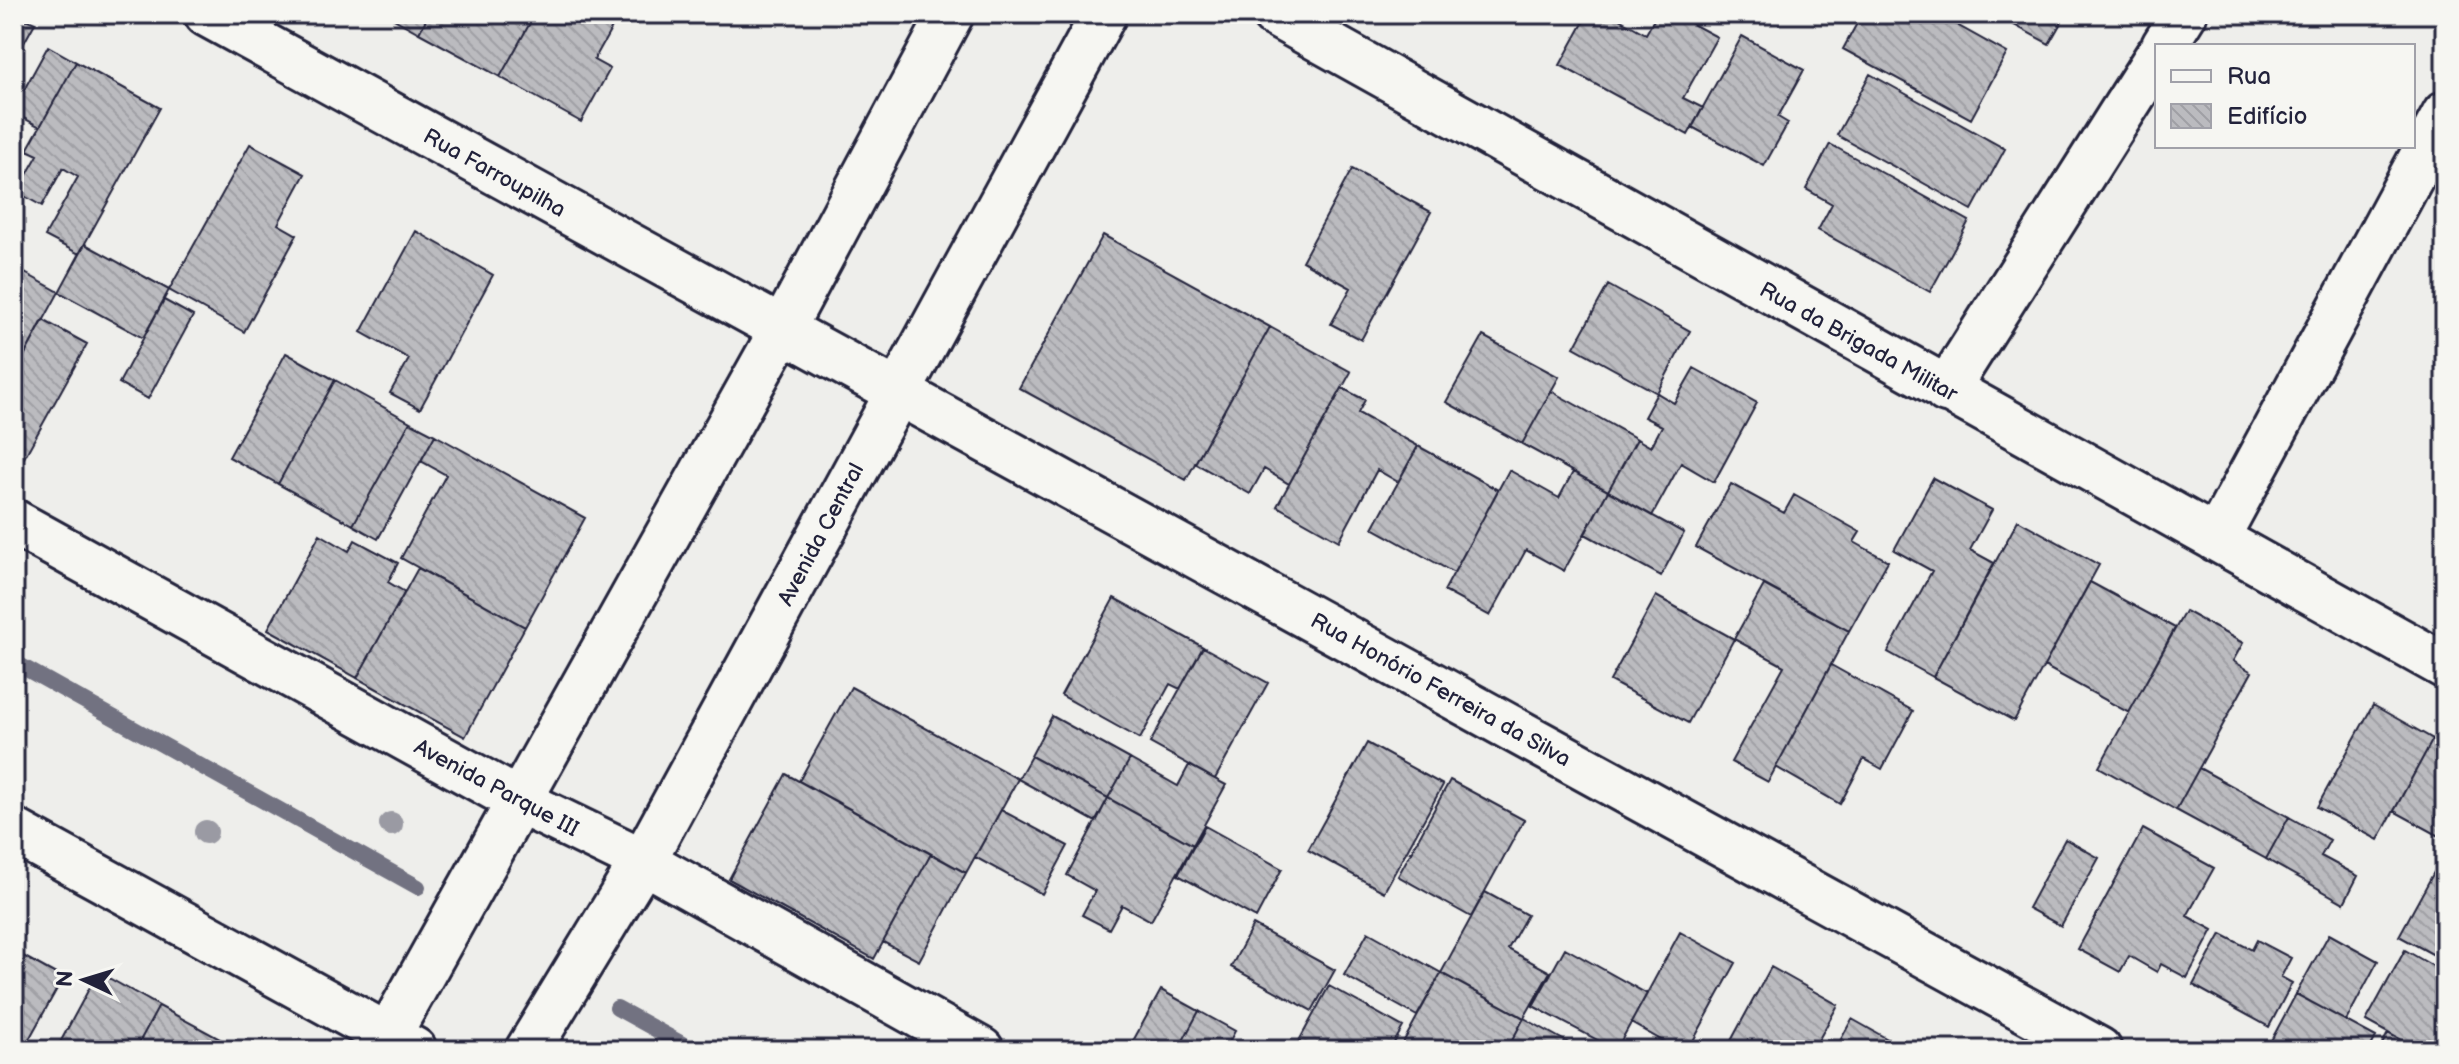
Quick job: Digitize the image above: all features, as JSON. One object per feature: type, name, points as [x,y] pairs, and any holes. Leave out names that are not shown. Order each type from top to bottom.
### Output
[{"type":"street","name":"Rua Farroupilha","points":[[207,14],[782,330]]},
{"type":"street","points":[[14,831],[394,1046],[519,801],[782,330],[951,14]]},
{"type":"street","name":"Avenida Central","points":[[528,1050],[643,861],[1104,14]]},
{"type":"street","name":"Rua da Brigada Militar","points":[[1274,14],[2445,666]]},
{"type":"street","points":[[2165,44],[2184,14]]},
{"type":"street","points":[[1946,390],[2155,60]]},
{"type":"street","points":[[2216,539],[2445,114]]},
{"type":"street","name":"Rua Honório Ferreira da Silva","points":[[782,330],[2099,1050]]},
{"type":"street","name":"Avenida Parque III","points":[[14,522],[519,801],[643,861],[981,1050]]},
{"type":"building","points":[[14,14],[35,23],[14,61]]},
{"type":"building","points":[[385,14],[429,14],[419,33]]},
{"type":"building","points":[[429,14],[535,14],[500,77],[419,33]]},
{"type":"building","points":[[535,14],[619,15],[594,60],[610,69],[581,122],[500,77]]},
{"type":"building","points":[[1588,14],[1610,14],[1646,34],[1657,14],[1674,14],[1717,37],[1683,98],[1703,108],[1688,135],[1560,65]]},
{"type":"building","points":[[1862,14],[1937,14],[2007,53],[1971,119],[1843,49]]},
{"type":"building","points":[[1994,14],[2066,14],[2049,44]]},
{"type":"building","points":[[1742,36],[1804,70],[1778,117],[1788,123],[1764,166],[1692,127]]},
{"type":"building","points":[[48,46],[76,62],[40,127],[14,113],[14,108]]},
{"type":"building","points":[[76,62],[160,108],[79,254],[45,236],[78,177],[63,168],[42,206],[17,192],[38,155],[27,150]]},
{"type":"building","points":[[1870,74],[2005,149],[1972,210],[1837,135]]},
{"type":"building","points":[[14,142],[27,150],[14,175]]},
{"type":"building","points":[[250,144],[305,174],[278,224],[297,235],[244,332],[169,290]]},
{"type":"building","points":[[1830,144],[1969,221],[1930,292],[1818,230],[1832,204],[1806,189]]},
{"type":"building","points":[[1352,169],[1431,212],[1361,340],[1331,324],[1351,288],[1302,261]]},
{"type":"building","points":[[416,231],[493,275],[420,409],[390,393],[409,359],[361,332]]},
{"type":"building","points":[[1103,235],[1270,327],[1186,480],[1019,388]]},
{"type":"building","points":[[85,244],[169,290],[143,338],[59,292]]},
{"type":"building","points":[[14,267],[59,292],[18,367],[14,364]]},
{"type":"building","points":[[1608,285],[1690,331],[1657,393],[1574,347]]},
{"type":"building","points":[[164,300],[193,316],[148,399],[119,383]]},
{"type":"building","points":[[43,320],[87,344],[24,458],[14,453],[14,375]]},
{"type":"building","points":[[1270,327],[1351,372],[1289,484],[1264,469],[1250,494],[1195,463]]},
{"type":"building","points":[[1483,336],[1559,377],[1522,444],[1446,402]]},
{"type":"building","points":[[286,353],[335,380],[278,484],[229,457]]},
{"type":"building","points":[[1694,368],[1757,403],[1714,482],[1681,463],[1652,516],[1608,491],[1637,439],[1651,447],[1662,426],[1644,417],[1657,393],[1674,403]]},
{"type":"building","points":[[335,380],[410,422],[353,525],[278,484]]},
{"type":"building","points":[[1342,388],[1365,400],[1358,413],[1418,446],[1398,482],[1377,470],[1339,541],[1277,506]]},
{"type":"building","points":[[1551,391],[1637,439],[1608,491],[1522,444]]},
{"type":"building","points":[[410,422],[435,435],[378,539],[353,525]]},
{"type":"building","points":[[435,435],[585,518],[525,627],[401,558],[446,475],[421,461]]},
{"type":"building","points":[[1418,446],[1498,490],[1454,573],[1373,528]]},
{"type":"building","points":[[1509,470],[1559,498],[1573,472],[1608,491],[1564,571],[1526,550],[1490,616],[1444,591]]},
{"type":"building","points":[[1933,478],[1992,510],[1970,550],[1994,563],[1933,677],[1888,652],[1932,571],[1894,550]]},
{"type":"building","points":[[1731,484],[1784,513],[1794,495],[1860,532],[1854,542],[1888,561],[1849,631],[1696,547]]},
{"type":"building","points":[[1608,491],[1684,533],[1661,576],[1585,534]]},
{"type":"building","points":[[2018,520],[2099,565],[2014,721],[1933,677]]},
{"type":"building","points":[[320,534],[349,551],[355,540],[398,563],[388,582],[405,592],[357,678],[268,629]]},
{"type":"building","points":[[418,568],[525,627],[465,737],[357,678]]},
{"type":"building","points":[[2090,582],[2175,628],[2129,713],[2044,666]]},
{"type":"building","points":[[1764,585],[1849,631],[1768,782],[1731,762],[1784,666],[1734,639]]},
{"type":"building","points":[[1656,596],[1734,639],[1688,723],[1610,681]]},
{"type":"building","points":[[1114,598],[1203,647],[1180,689],[1170,684],[1140,739],[1061,695]]},
{"type":"building","points":[[2185,611],[2243,643],[2233,661],[2252,672],[2176,810],[2099,767]]},
{"type":"building","points":[[1203,647],[1268,683],[1215,779],[1150,743]]},
{"type":"building","points":[[1831,665],[1913,711],[1882,769],[1864,759],[1840,804],[1776,767]]},
{"type":"building","points":[[851,687],[1018,779],[966,873],[799,781]]},
{"type":"building","points":[[2373,705],[2433,739],[2378,840],[2317,807]]},
{"type":"building","points":[[1052,716],[1130,759],[1108,798],[1031,756]]},
{"type":"building","points":[[2433,739],[2445,746],[2445,839],[2394,811]]},
{"type":"building","points":[[1367,743],[1443,785],[1384,892],[1308,850]]},
{"type":"building","points":[[1031,756],[1108,798],[1096,822],[1018,779]]},
{"type":"building","points":[[1130,759],[1178,786],[1189,765],[1226,785],[1193,845],[1108,798]]},
{"type":"building","points":[[2199,768],[2289,817],[2266,859],[2176,810]]},
{"type":"building","points":[[786,774],[931,854],[874,959],[729,879]]},
{"type":"building","points":[[1450,780],[1524,820],[1471,917],[1398,876]]},
{"type":"building","points":[[1108,798],[1193,845],[1151,921],[1122,905],[1109,929],[1082,915],[1095,891],[1067,875]]},
{"type":"building","points":[[1001,810],[1068,846],[1042,894],[975,857]]},
{"type":"building","points":[[2289,817],[2330,840],[2321,856],[2358,876],[2344,903],[2266,859]]},
{"type":"building","points":[[1205,826],[1282,869],[1256,918],[1178,875]]},
{"type":"building","points":[[2143,829],[2214,868],[2187,916],[2213,930],[2187,978],[2161,964],[2157,972],[2129,956],[2120,972],[2078,949]]},
{"type":"building","points":[[2065,839],[2099,858],[2061,926],[2028,908]]},
{"type":"building","points":[[931,854],[966,873],[919,961],[883,942]]},
{"type":"building","points":[[2434,872],[2445,878],[2445,961],[2399,936]]},
{"type":"building","points":[[1485,892],[1527,915],[1508,949],[1550,972],[1524,1018],[1441,973]]},
{"type":"building","points":[[1253,925],[1335,970],[1312,1011],[1231,967]]},
{"type":"building","points":[[1368,932],[1441,973],[1417,1016],[1344,975]]},
{"type":"building","points":[[1680,932],[1736,963],[1688,1050],[1679,1050],[1631,1023]]},
{"type":"building","points":[[2221,934],[2252,950],[2257,940],[2291,958],[2281,977],[2292,983],[2269,1027],[2193,985]]},
{"type":"building","points":[[2329,934],[2378,961],[2346,1021],[2296,994]]},
{"type":"building","points":[[1565,948],[1647,994],[1616,1050],[1533,1006]]},
{"type":"building","points":[[2405,950],[2445,973],[2445,1050],[2419,1050],[2366,1021]]},
{"type":"building","points":[[14,951],[63,978],[23,1050],[14,1050]]},
{"type":"building","points":[[1771,967],[1838,1005],[1813,1050],[1726,1050]]},
{"type":"building","points":[[98,972],[159,1006],[135,1050],[56,1050]]},
{"type":"building","points":[[1441,973],[1524,1018],[1507,1050],[1399,1050]]},
{"type":"building","points":[[1329,986],[1403,1027],[1390,1050],[1294,1050]]},
{"type":"building","points":[[1161,990],[1199,1011],[1178,1050],[1128,1050]]},
{"type":"building","points":[[2296,994],[2376,1037],[2369,1050],[2266,1050]]},
{"type":"building","points":[[159,1006],[240,1050],[135,1050]]},
{"type":"building","points":[[1199,1011],[1235,1031],[1225,1050],[1178,1050]]},
{"type":"building","points":[[1524,1018],[1581,1050],[1507,1050]]},
{"type":"building","points":[[1852,1019],[1907,1050],[1835,1050]]},
{"type":"building","points":[[2388,1033],[2419,1050],[2379,1050]]},
{"type":"waterway","points":[[14,662],[418,887]]},
{"type":"waterway","points":[[617,1008],[693,1050]]}]
